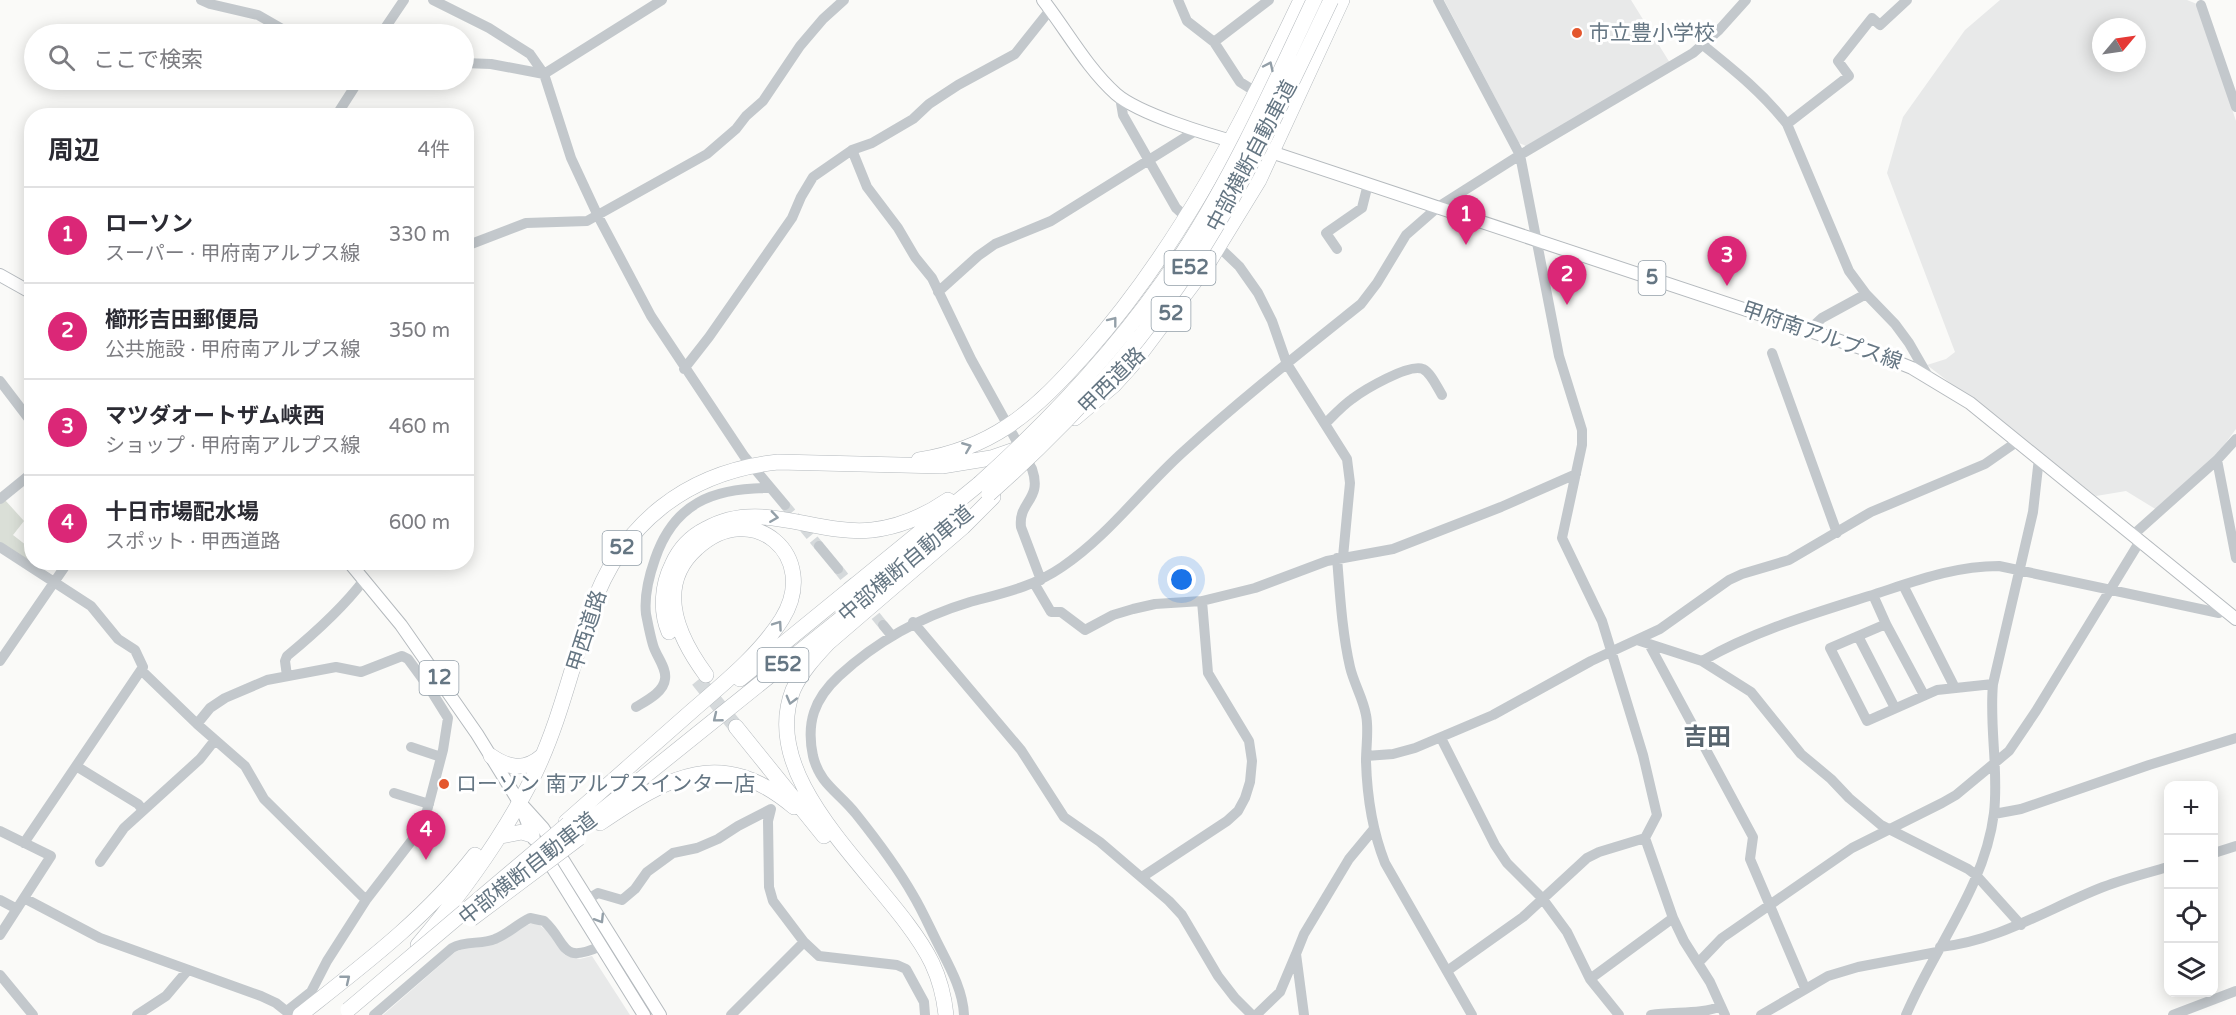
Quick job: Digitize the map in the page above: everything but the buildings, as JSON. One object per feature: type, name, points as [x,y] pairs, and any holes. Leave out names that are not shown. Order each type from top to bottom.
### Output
[{"type":"highway","name":"甲西道路","points":[[868,464],[907,462],[954,452],[1008,426],[1054,388],[1102,335],[1133,296],[1186,217],[1256,92],[1301,0]]},
{"type":"highway","name":"中部横断自動車道","points":[[984,489],[1115,345],[1157,290],[1209,210],[1256,123],[1314,0]]},
{"type":"highway","name":"中部横断自動車道","points":[[348,1013],[572,829],[764,658],[1041,448],[1110,375],[1195,260],[1248,170],[1330,0]]},
{"type":"highway","name":"甲西道路","points":[[348,1013],[385,983],[434,927],[501,836],[542,756],[571,679],[591,610],[604,578],[620,551],[637,529],[655,511],[700,482],[751,465],[778,462],[942,466],[991,458],[1020,448],[1042,439],[1072,421],[1114,385],[1153,339],[1219,247],[1260,180],[1342,0]]},
{"type":"highway","points":[[572,829],[723,683],[776,628],[789,606],[793,594],[793,569],[782,548],[762,532],[750,528],[735,528],[722,532],[696,548],[679,573],[674,596],[676,621],[682,639],[702,677],[673,643],[666,625],[664,607],[664,588],[673,563],[687,542],[700,531],[732,518],[749,516],[768,516],[852,530],[889,527],[984,489]]},
{"type":"highway","points":[[820,824],[790,752],[786,720],[794,688],[812,659],[828,643],[955,534],[984,489]]},
{"type":"highway","points":[[740,724],[820,824],[911,945],[932,984],[939,1015]]},
{"type":"highway","points":[[491,756],[504,765],[519,767],[532,763],[542,756]]},
{"type":"highway","points":[[572,829],[657,788],[693,774],[708,772],[739,775],[753,781],[820,824],[919,940],[940,981],[946,1015]]},
{"type":"highway","name":"甲西道路","points":[[293,1014],[377,954],[430,906],[468,865],[519,802]]},
{"type":"highway","name":"中部横断自動車道","points":[[348,1013],[513,872],[572,829]]},
{"type":"highway","points":[[501,836],[522,832],[532,836]]},
{"type":"main road","name":"甲府南アルプス線","points":[[1046,5],[1100,78],[1120,97],[1140,108],[1197,130],[1272,152],[1887,356],[1928,376],[1970,403],[2236,619]]},
{"type":"main road","points":[[0,274],[24,288]]},
{"type":"main road","name":"12","points":[[356,570],[401,625],[491,756],[519,802],[532,836],[644,1015]]},
{"type":"main road","name":"12","points":[[519,802],[543,828],[660,1015]]},
{"type":"street","points":[[201,0],[258,15],[274,24]]},
{"type":"street","points":[[388,24],[404,0]]},
{"type":"street","points":[[433,0],[489,28],[530,54],[544,74],[570,158],[651,316],[684,369],[751,465],[785,505]]},
{"type":"street","points":[[474,63],[491,64],[544,74],[662,0]]},
{"type":"street","points":[[474,243],[526,223],[587,221],[707,154],[763,101],[800,46],[823,19],[844,0]]},
{"type":"street","points":[[1178,0],[1187,21],[1214,42],[1240,82],[1256,92]]},
{"type":"street","points":[[1214,42],[1269,0]]},
{"type":"street","points":[[1438,0],[1520,155],[1559,356],[1582,430],[1582,445],[1562,538],[1602,621],[1642,755],[1657,815],[1646,838],[1673,918],[1683,941],[1710,982],[1723,1010],[1651,1015]]},
{"type":"street","points":[[964,1015],[957,984],[913,894],[855,812],[813,776],[810,736],[813,714],[823,692],[855,662],[913,622],[1037,582],[1084,550],[1181,454],[1360,304],[1377,283],[1407,235],[1438,207],[1520,155],[1672,66],[1703,45],[1746,0]]},
{"type":"street","points":[[1787,124],[1849,75],[1838,61],[1872,18],[1880,25],[1907,0]]},
{"type":"street","points":[[684,369],[792,218],[813,177],[852,150],[873,143],[914,119],[928,104],[958,85],[1015,54],[1046,5]]},
{"type":"street","points":[[2200,5],[2236,107]]},
{"type":"street","points":[[1703,45],[1753,86],[1787,124],[1849,271],[1866,294],[1910,343],[1928,376]]},
{"type":"street","points":[[341,108],[353,90]]},
{"type":"street","points":[[1120,97],[1123,115],[1176,208],[1186,217]]},
{"type":"street","points":[[939,292],[978,256],[995,244],[1051,221],[1197,130]]},
{"type":"street","points":[[852,150],[867,188],[932,278],[971,359],[1032,469],[1036,486],[1034,494],[1022,512],[1021,528],[1037,582],[1051,612],[1061,612],[1085,630],[1113,615],[1132,609],[1155,604],[1202,601],[1255,588],[1340,558],[1393,549],[1413,543],[1576,474]]},
{"type":"street","points":[[1337,249],[1326,233],[1362,208],[1368,184]]},
{"type":"street","points":[[1219,247],[1239,266],[1258,293],[1272,321],[1287,364],[1347,459],[1350,471],[1340,558],[1351,668],[1367,718],[1366,756],[1369,811],[1373,830],[1385,863],[1472,1015]]},
{"type":"street","points":[[1809,330],[1822,318],[1866,294]]},
{"type":"street","points":[[1772,353],[1837,533]]},
{"type":"street","points":[[1324,424],[1351,399],[1366,389],[1403,371],[1419,367],[1426,370],[1442,395]]},
{"type":"street","points":[[0,381],[24,412]]},
{"type":"street","points":[[1698,963],[1722,938],[1852,848],[1956,795],[2009,751],[2110,590],[2137,538],[2236,439]]},
{"type":"street","points":[[1366,756],[1393,754],[1441,738],[1493,716],[1591,661],[1660,629],[1729,580],[1789,560],[1871,512],[1985,464],[2018,441]]},
{"type":"street","points":[[1906,1015],[1976,875],[1989,839],[1994,814],[1991,707],[1993,684],[2033,512],[2039,458]]},
{"type":"street","points":[[2217,460],[2236,558]]},
{"type":"street","points":[[0,499],[24,480]]},
{"type":"street","points":[[636,707],[651,698],[664,686],[666,676],[654,647],[646,612],[647,590],[656,554],[672,523],[682,513],[712,495],[740,489],[769,488]]},
{"type":"street","points":[[819,546],[838,568]]},
{"type":"street","points":[[0,547],[24,563]]},
{"type":"street","points":[[1702,662],[1790,621],[1940,573],[1979,566],[1999,566],[2020,570],[2219,614],[2223,610]]},
{"type":"street","points":[[24,843],[143,667],[135,650],[118,639],[91,606],[35,570]]},
{"type":"street","points":[[0,661],[62,570]]},
{"type":"street","points":[[287,676],[285,661],[287,656],[350,599],[364,580]]},
{"type":"street","points":[[1903,585],[1955,688]]},
{"type":"street","points":[[1873,594],[1886,624],[1924,695]]},
{"type":"street","points":[[1142,878],[1227,821],[1238,811],[1250,782],[1249,741],[1208,673],[1202,601]]},
{"type":"street","points":[[913,622],[1021,750],[1064,817],[1100,842],[1182,915],[1218,976],[1235,998],[1254,1015],[1280,992],[1304,934],[1349,859],[1373,830]]},
{"type":"street","points":[[1886,624],[1830,648],[1867,721],[1937,690],[1993,684]]},
{"type":"street","points":[[883,625],[892,636]]},
{"type":"street","points":[[1858,636],[1895,708]]},
{"type":"street","points":[[1637,640],[1702,662],[1751,692],[1801,754],[1887,830],[1958,863],[1976,875],[2021,925]]},
{"type":"street","points":[[1649,644],[1753,837],[1750,859],[1805,988]]},
{"type":"street","points":[[24,898],[100,938],[261,996],[293,1014],[310,992],[366,900],[423,826],[441,757],[448,718],[408,658],[402,656],[361,672],[336,667],[258,683],[225,698],[210,708],[196,724]]},
{"type":"street","points":[[141,670],[196,724],[245,766],[264,799],[366,900]]},
{"type":"street","points":[[430,689],[442,682]]},
{"type":"street","points":[[1441,738],[1495,845],[1507,863],[1542,898],[1567,932],[1590,979],[1619,1015]]},
{"type":"street","points":[[1994,814],[2021,809],[2236,738]]},
{"type":"street","points":[[99,862],[124,828],[200,759],[215,741]]},
{"type":"street","points":[[411,747],[441,757]]},
{"type":"street","points":[[76,766],[138,804],[143,810]]},
{"type":"street","points":[[394,793],[429,804]]},
{"type":"street","points":[[588,899],[598,893],[622,900],[635,889],[646,872],[673,853],[697,848],[718,839],[773,808],[768,821],[770,887],[773,901],[804,942],[819,956],[897,965],[906,969],[924,1002],[925,1015]]},
{"type":"street","points":[[0,831],[51,856],[0,935]]},
{"type":"street","points":[[1446,970],[1523,917],[1587,858],[1599,852],[1646,838]]},
{"type":"street","points":[[2218,852],[2236,846]]},
{"type":"street","points":[[1761,1015],[1828,976],[1953,946],[2021,925],[2103,887],[2164,869]]},
{"type":"street","points":[[0,900],[17,909]]},
{"type":"street","points":[[374,1015],[452,948],[460,944],[498,938],[530,918],[544,921],[565,949],[571,953],[578,955],[601,946]]},
{"type":"street","points":[[1590,979],[1673,918]]},
{"type":"street","points":[[731,1015],[804,942]]},
{"type":"street","points":[[1296,954],[1304,1015]]},
{"type":"street","points":[[137,1015],[166,996],[188,970]]},
{"type":"street","points":[[0,975],[33,1015]]},
{"type":"street","points":[[2173,1015],[2236,991]]},
{"type":"shaded area","points":[[1444,0],[1631,0],[1670,63],[1526,146],[1519,143]]},
{"type":"shaded area","points":[[2000,0],[2187,0],[2197,4],[2236,121],[2236,429],[2216,456],[2157,510],[2126,491],[2096,496],[1927,365],[1946,359],[1955,352],[1887,173],[1903,117],[1965,30]]},
{"type":"shaded area","points":[[5,500],[24,521],[13,535],[24,544],[24,561],[0,544],[0,504]]},
{"type":"shaded area","points":[[533,923],[547,931],[565,955],[580,959],[592,956],[630,1015],[383,1015],[455,952]]},
{"type":"tunnel","points":[[785,505],[819,546]]},
{"type":"tunnel","points":[[838,569],[883,625]]},
{"type":"tunnel","points":[[698,680],[736,727]]},
{"type":"place","name":"市立豊小学校","points":[[1577,33]]},
{"type":"place","name":"ローソン","points":[[1466,245]]},
{"type":"place","name":"マツダオートザム峡西","points":[[1727,286]]},
{"type":"place","name":"櫛形吉田郵便局","points":[[1567,305]]},
{"type":"place","name":"ローソン 南アルプスインター店","points":[[444,784]]},
{"type":"place","name":"十日市場配水場","points":[[426,860]]},
{"type":"district","name":"吉田","points":[[1707,737]]}]
